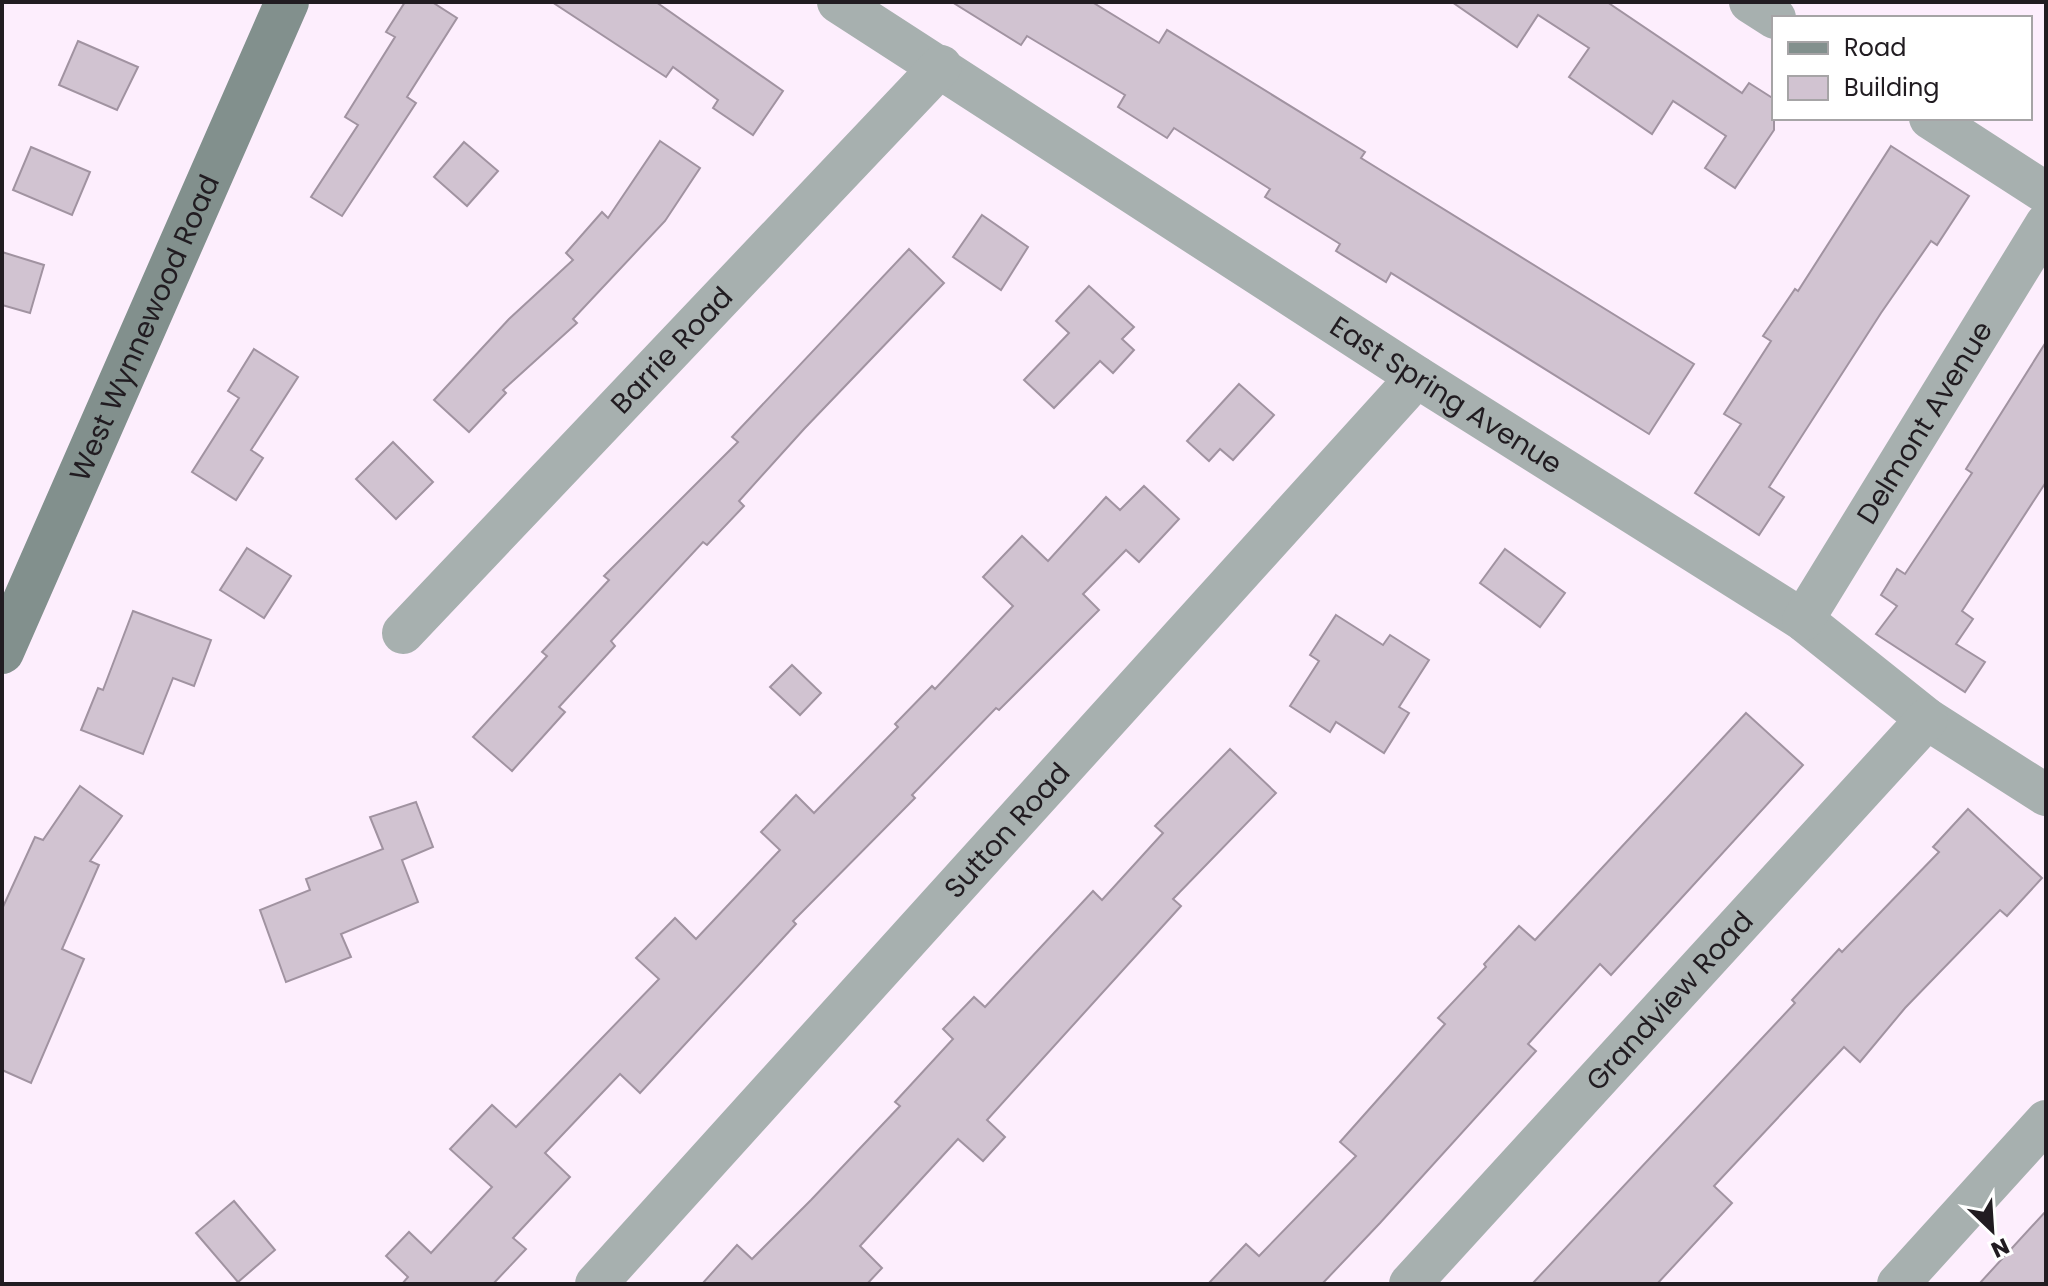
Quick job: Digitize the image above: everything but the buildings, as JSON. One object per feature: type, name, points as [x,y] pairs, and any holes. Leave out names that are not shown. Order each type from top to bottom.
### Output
[{"type":"main road","name":"West Wynnewood Road","points":[[2,652],[287,2]]},
{"type":"street","name":"East Spring Avenue","points":[[838,2],[1417,377],[1803,620],[1927,719],[2046,795]]},
{"type":"street","points":[[1750,2],[1772,16]]},
{"type":"street","name":"Barrie Road","points":[[403,633],[941,66]]},
{"type":"street","points":[[1933,120],[2046,193]]},
{"type":"street","name":"Delmont Avenue","points":[[1803,620],[2046,224]]},
{"type":"street","name":"Sutton Road","points":[[596,1284],[1417,377]]},
{"type":"street","name":"Grandview Road","points":[[1410,1284],[1927,719]]},
{"type":"street","points":[[1898,1284],[2046,1121]]}]
